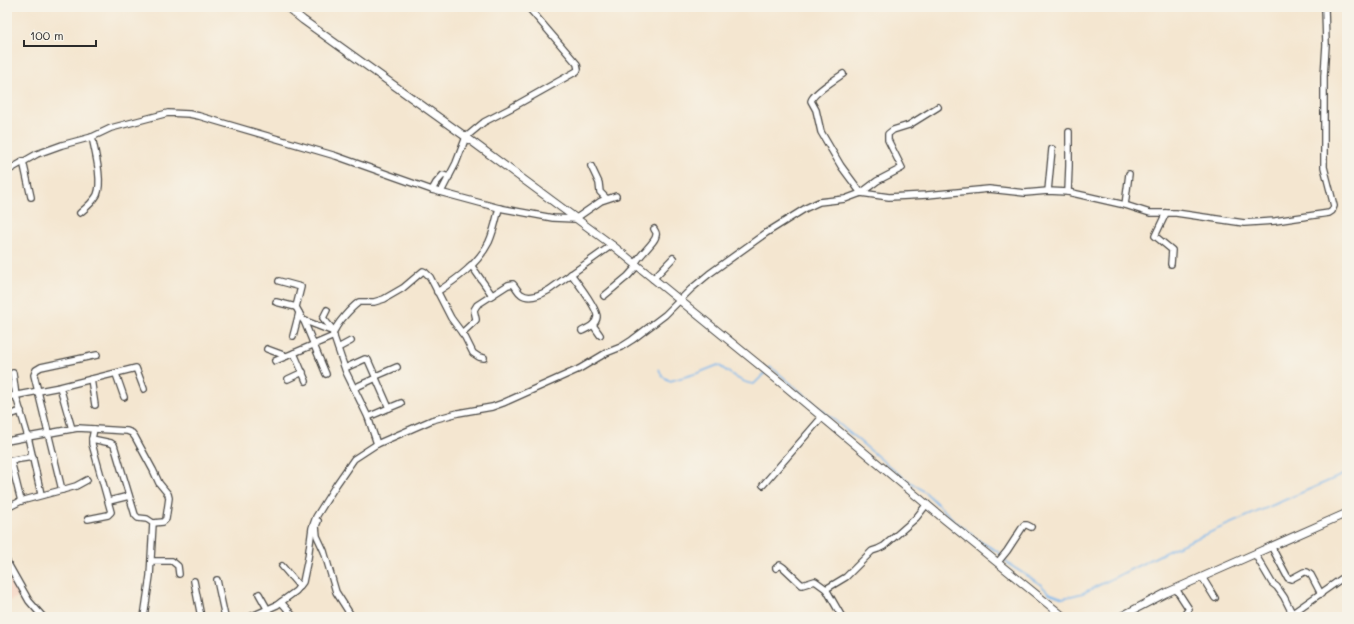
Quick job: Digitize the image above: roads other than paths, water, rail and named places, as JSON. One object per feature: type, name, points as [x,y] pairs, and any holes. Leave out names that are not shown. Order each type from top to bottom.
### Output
[{"type":"street","points":[[287,7],[612,245],[770,373],[927,504],[999,561],[1064,617]]},
{"type":"street","points":[[441,192],[456,163],[466,137],[484,122],[577,71],[578,69],[577,64],[528,7]]},
{"type":"street","points":[[843,74],[828,84],[813,97],[811,101],[816,110],[821,132],[841,166],[861,193],[889,196],[927,196],[989,189],[1025,194],[1048,191],[1068,192],[1125,205],[1150,213],[1176,213],[1244,223],[1275,221],[1329,213],[1332,211],[1334,206],[1324,167],[1324,76],[1326,45],[1325,7]]},
{"type":"street","points":[[250,617],[263,615],[300,587],[306,575],[312,528],[316,517],[354,459],[377,444],[432,420],[504,403],[558,379],[632,340],[665,315],[709,274],[766,233],[806,208],[819,202],[845,199],[861,193],[902,168],[888,140],[888,134],[893,130],[909,125],[938,107]]},
{"type":"street","points":[[7,171],[23,161],[62,145],[92,137],[111,128],[168,114],[189,114],[336,156],[432,190],[499,208],[553,218],[575,219],[589,208],[606,198],[616,196]]},
{"type":"street","points":[[1068,192],[1069,132]]},
{"type":"street","points":[[80,213],[91,203],[97,194],[99,184],[92,137]]},
{"type":"street","points":[[1048,191],[1052,149]]},
{"type":"street","points":[[23,161],[31,197]]},
{"type":"street","points":[[591,166],[599,183],[600,192],[606,198]]},
{"type":"street","points":[[1125,205],[1129,174]]},
{"type":"street","points":[[432,190],[442,175],[449,177]]},
{"type":"street","points":[[437,292],[456,278],[480,256],[488,243],[494,228],[499,208]]},
{"type":"street","points":[[1166,213],[1155,236],[1172,250],[1170,264]]},
{"type":"street","points":[[604,296],[628,276],[636,265],[640,255],[651,245],[656,236],[654,229]]},
{"type":"street","points":[[462,333],[476,320],[474,310],[477,305],[492,295],[511,284],[514,285],[520,294],[525,296],[541,294],[549,290],[612,245]]},
{"type":"street","points":[[653,279],[673,258]]},
{"type":"street","points":[[471,265],[492,295]]},
{"type":"street","points":[[275,361],[313,345],[334,334],[342,321],[359,302],[374,302],[384,299],[403,288],[423,271],[427,273],[450,318],[462,333],[475,356],[484,358]]},
{"type":"street","points":[[572,274],[594,306],[597,317],[593,324],[582,331]]},
{"type":"street","points":[[279,280],[301,288],[296,307],[304,321],[326,374]]},
{"type":"street","points":[[276,302],[296,307]]},
{"type":"street","points":[[327,310],[323,318],[334,334],[345,368],[368,417],[377,444]]},
{"type":"street","points":[[293,336],[299,313]]},
{"type":"street","points":[[304,321],[334,334]]},
{"type":"street","points":[[593,324],[600,335]]},
{"type":"street","points":[[338,348],[351,341]]},
{"type":"street","points":[[267,349],[286,356]]},
{"type":"street","points":[[294,353],[306,381]]},
{"type":"street","points":[[62,490],[34,375],[38,368],[96,355]]},
{"type":"street","points":[[345,368],[367,359],[389,408]]},
{"type":"street","points":[[354,388],[397,367]]},
{"type":"street","points":[[7,397],[60,387],[136,368],[144,388]]},
{"type":"street","points":[[288,379],[303,372]]},
{"type":"street","points":[[13,373],[16,396],[28,437],[41,494]]},
{"type":"street","points":[[116,374],[124,396]]},
{"type":"street","points":[[91,379],[95,405]]},
{"type":"street","points":[[60,387],[72,429]]},
{"type":"street","points":[[368,417],[401,403]]},
{"type":"street","points":[[7,416],[21,411]]},
{"type":"street","points":[[763,485],[822,417]]},
{"type":"street","points":[[7,442],[72,429],[128,431],[132,433],[159,483],[168,494],[169,498],[166,519],[163,522],[153,523],[147,519],[136,517],[114,445],[110,442],[92,439]]},
{"type":"street","points":[[88,519],[110,514],[111,510],[92,444],[94,429]]},
{"type":"street","points":[[21,501],[9,461],[33,457]]},
{"type":"street","points":[[7,508],[41,494],[76,486],[87,480]]},
{"type":"street","points":[[109,501],[129,496]]},
{"type":"street","points":[[325,502],[316,526],[317,536],[324,552],[336,592],[352,617]]},
{"type":"street","points":[[826,589],[846,577],[872,551],[884,546],[916,518],[927,504]]},
{"type":"street","points":[[1120,617],[1176,588],[1347,513]]},
{"type":"street","points":[[144,617],[151,561],[153,523]]},
{"type":"street","points":[[999,561],[1024,525],[1031,527]]},
{"type":"street","points":[[1271,546],[1288,578],[1291,579],[1304,572],[1307,572],[1311,575],[1320,594]]},
{"type":"street","points":[[1255,554],[1272,583],[1284,597],[1289,615],[1341,579],[1347,578]]},
{"type":"street","points":[[151,561],[172,561],[178,566],[179,574]]},
{"type":"street","points":[[7,562],[29,601],[44,617]]},
{"type":"street","points":[[282,566],[300,587]]},
{"type":"street","points":[[776,568],[780,566],[783,567],[802,584],[814,581],[826,589],[842,617]]},
{"type":"street","points":[[1202,577],[1214,598]]},
{"type":"street","points":[[217,580],[225,617]]},
{"type":"street","points":[[194,581],[201,617]]},
{"type":"street","points":[[1176,588],[1189,609],[1184,614],[1185,617]]},
{"type":"street","points":[[259,594],[268,610]]},
{"type":"street","points":[[282,602],[294,617]]},
{"type":"waterway","points":[[659,369],[662,376],[670,381],[698,373],[718,365],[744,382],[754,384],[765,373]]},
{"type":"waterway","points":[[769,369],[770,367],[776,371],[895,471],[926,493],[953,519],[981,542],[997,551],[1010,565],[1040,584],[1049,593],[1063,598],[1083,593],[1174,548],[1347,473]]}]
